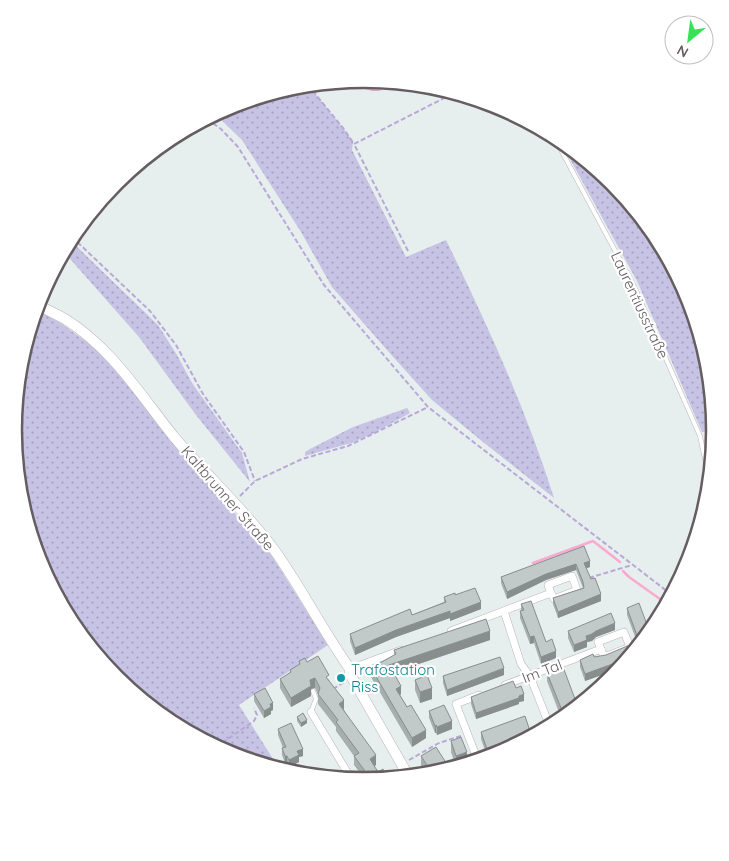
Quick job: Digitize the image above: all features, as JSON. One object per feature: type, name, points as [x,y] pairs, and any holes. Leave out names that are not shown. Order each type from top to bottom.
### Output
[{"type":"street","name":"Kaltbrunner Straße","points":[[46,309],[65,319],[107,355],[275,552],[350,669],[350,674],[405,770]]},
{"type":"street","points":[[572,576],[577,590],[554,599],[551,593],[548,584],[572,576]]},
{"type":"street","points":[[441,635],[551,593]]},
{"type":"street","points":[[504,611],[522,664],[530,676],[547,720]]},
{"type":"street","name":"Im Tal","points":[[629,647],[604,657],[598,642],[624,632],[630,647]]},
{"type":"street","points":[[350,669],[404,649]]},
{"type":"street","name":"Im Tal","points":[[493,690],[601,649]]},
{"type":"street","points":[[475,754],[456,704],[484,693]]},
{"type":"street","points":[[311,712],[347,772]]},
{"type":"lane","name":"Laurentiusstraße","points":[[561,151],[633,284],[700,436],[705,460]]},
{"type":"lane","points":[[311,712],[316,699],[313,691]]},
{"type":"path","points":[[314,92],[354,144],[408,251]]},
{"type":"path","points":[[354,144],[444,98]]},
{"type":"path","points":[[214,124],[222,129],[238,147],[324,285],[428,407],[667,591]]},
{"type":"path","points":[[78,243],[161,323],[176,345],[203,394],[244,452],[255,481]]},
{"type":"path","points":[[234,502],[255,481],[302,459],[348,446],[428,407]]},
{"type":"path","points":[[700,436],[706,435]]},
{"type":"path","points":[[575,583],[633,565]]},
{"type":"path","points":[[332,689],[340,684]]},
{"type":"path","points":[[224,742],[254,721],[257,715],[254,708]]},
{"type":"path","points":[[402,764],[439,743],[468,734]]},
{"type":"shaded area","points":[[364,88],[385,89],[377,91]]},
{"type":"shaded area","points":[[314,92],[353,142],[352,150],[406,257],[446,240],[505,367],[531,432],[554,498],[432,400],[332,287],[301,232],[242,140],[222,120],[276,100]]},
{"type":"shaded area","points":[[568,155],[590,173],[622,205],[649,240],[671,279],[695,342],[704,386],[706,431],[702,432],[637,281]]},
{"type":"shaded area","points":[[76,246],[158,325],[192,383],[242,453],[250,482],[196,415],[139,337],[69,258]]},
{"type":"shaded area","points":[[44,314],[91,345],[117,370],[172,441],[272,556],[328,645],[239,705],[274,760],[234,746],[193,727],[139,688],[93,639],[80,621],[58,582],[34,519],[25,475],[23,453],[22,430],[25,386],[34,342]]},
{"type":"shaded area","points":[[407,408],[410,413],[372,434],[351,443],[305,456],[305,452],[353,427]]},
{"type":"building","points":[[584,546],[590,561],[584,563],[591,579],[595,578],[601,594],[558,612],[553,598],[584,588],[576,564],[546,574],[507,592],[501,577]]},
{"type":"building","points":[[475,588],[481,602],[450,614],[450,611],[396,630],[355,648],[350,634],[410,609],[412,615],[446,602],[444,597]]},
{"type":"building","points":[[531,601],[546,642],[552,639],[556,651],[541,657],[534,636],[530,637],[520,611],[524,610],[521,604]]},
{"type":"building","points":[[639,603],[647,624],[638,637],[627,608]]},
{"type":"building","points":[[611,613],[615,623],[586,636],[587,640],[574,645],[568,631]]},
{"type":"building","points":[[486,619],[490,631],[389,665],[401,686],[396,689],[407,707],[411,705],[426,730],[412,738],[371,668],[396,654],[394,650]]},
{"type":"building","points":[[632,644],[615,663],[585,674],[580,660],[593,654],[594,657],[606,655]]},
{"type":"building","points":[[318,656],[329,675],[326,677],[344,700],[339,704],[376,755],[370,759],[378,772],[366,772],[354,756],[359,753],[336,722],[338,720],[318,694],[320,688],[315,678],[310,680],[311,686],[291,698],[280,679],[300,664],[299,661],[305,658],[307,662]]},
{"type":"building","points":[[500,657],[504,668],[447,690],[443,676]]},
{"type":"building","points":[[563,667],[575,700],[562,710],[547,673]]},
{"type":"building","points":[[427,675],[432,688],[420,692],[415,680]]},
{"type":"building","points":[[513,681],[516,688],[521,686],[524,694],[519,696],[519,698],[476,713],[471,697]]},
{"type":"building","points":[[265,688],[273,703],[270,704],[271,707],[264,711],[254,694]]},
{"type":"building","points":[[444,705],[452,721],[437,727],[429,711]]},
{"type":"building","points":[[303,713],[307,720],[301,723],[297,717]]},
{"type":"building","points":[[525,716],[530,730],[487,749],[481,732]]},
{"type":"building","points":[[291,723],[303,749],[297,751],[299,755],[289,760],[282,748],[286,747],[278,729]]},
{"type":"building","points":[[461,737],[467,752],[456,756],[451,741]]},
{"type":"building","points":[[436,747],[446,763],[428,767],[421,756]]},
{"type":"waterway","points":[[533,563],[593,541],[620,562]]},
{"type":"waterway","points":[[623,571],[662,600]]},
{"type":"place","name":"Trafostation Riss","points":[[341,678]]}]
